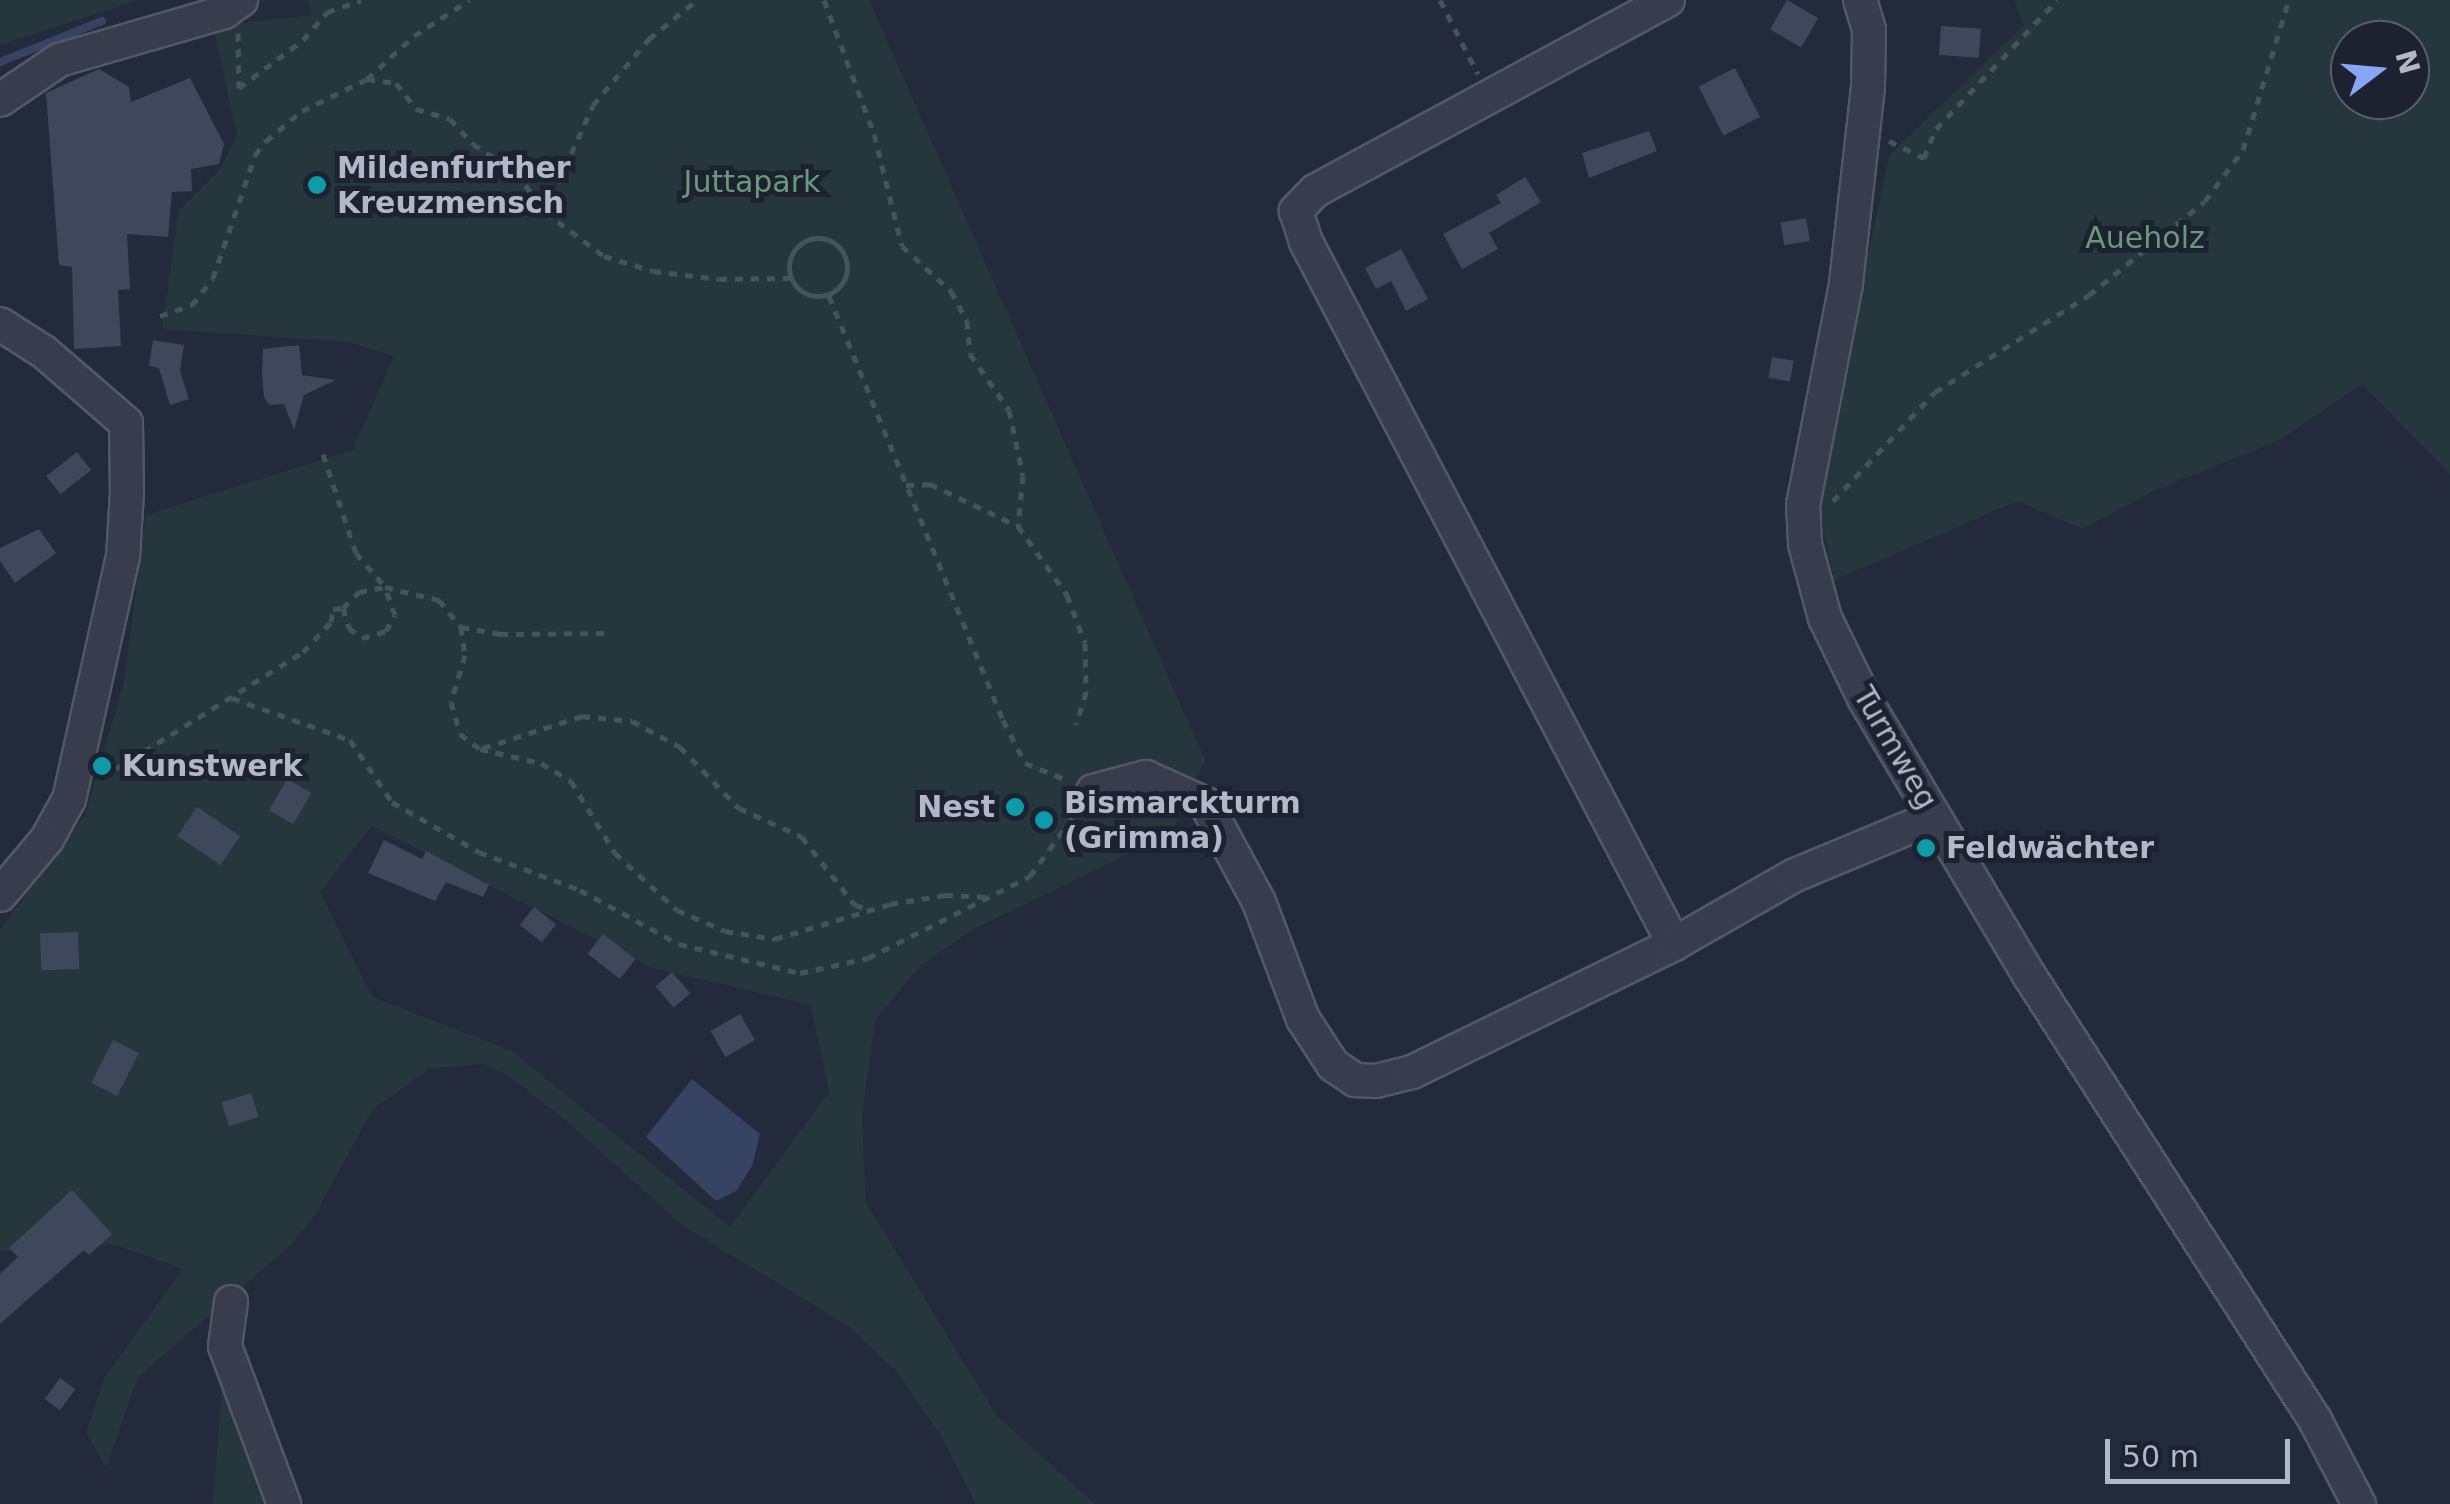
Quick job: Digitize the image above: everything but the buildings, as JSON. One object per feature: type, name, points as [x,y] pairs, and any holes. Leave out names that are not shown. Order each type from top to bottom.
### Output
[{"type":"street","points":[[1668,0],[1315,191],[1296,210],[1332,288],[1674,944]]},
{"type":"street","name":"Turmweg","points":[[1858,3],[1869,30],[1863,133],[1846,284],[1810,456],[1805,544],[1826,618],[1934,817],[2314,1420],[2359,1504]]},
{"type":"street","points":[[0,100],[58,60],[233,6]]},
{"type":"street","points":[[0,324],[44,352],[126,423],[123,556],[69,799],[48,839],[0,895]]},
{"type":"street","points":[[1093,791],[1146,777],[1206,804],[1259,902],[1303,1019],[1333,1065],[1355,1080],[1412,1072],[1674,944],[1796,874],[1934,817]]},
{"type":"street","points":[[232,1302],[225,1346],[284,1504]]},
{"type":"path","points":[[233,6],[243,38],[239,88],[304,40],[326,12],[361,0]]},
{"type":"path","points":[[160,316],[192,305],[213,278],[256,155],[266,141],[302,111],[367,79],[414,36],[469,0]]},
{"type":"path","points":[[545,212],[592,106],[649,39],[697,0]]},
{"type":"path","points":[[824,0],[874,134],[902,246],[951,291],[967,320],[970,354],[1009,410],[1024,476],[1018,526]]},
{"type":"path","points":[[1440,0],[1491,98]]},
{"type":"path","points":[[1863,133],[1924,158],[1936,129],[2057,0]]},
{"type":"path","points":[[1805,544],[1851,475],[1935,392],[2089,295],[2205,201],[2243,150],[2289,0]]},
{"type":"path","points":[[367,79],[396,83],[416,110],[450,119],[473,144],[516,172],[545,212],[588,248],[636,268],[720,279],[790,278]]},
{"type":"path","points":[[808,238],[831,239],[847,256],[846,280],[829,296],[805,295],[790,278],[790,254],[808,238]]},
{"type":"path","points":[[232,698],[350,740],[392,802],[419,822],[580,890],[679,944],[729,959],[826,972],[1030,876],[1093,791],[1025,763],[829,296]]},
{"type":"path","points":[[323,454],[356,553],[385,586],[395,615],[386,631],[362,638],[350,628],[343,608]]},
{"type":"path","points":[[906,485],[930,484],[1018,526],[1067,595],[1085,642],[1086,692],[1076,725]]},
{"type":"path","points":[[69,799],[304,652],[330,622],[333,609],[343,608],[359,592],[385,586],[439,600],[462,627],[465,654],[451,702],[460,734],[480,750],[541,762],[570,780],[615,853],[678,910],[725,932],[775,939],[872,910],[945,895],[990,897]]},
{"type":"path","points":[[462,627],[500,634],[612,633]]},
{"type":"path","points":[[480,750],[582,716],[632,722],[680,746],[739,808],[802,836],[854,905],[872,910]]},
{"type":"green space","points":[[0,0],[138,0],[0,45]]},
{"type":"green space","name":"Juttapark","points":[[308,0],[869,0],[1205,760],[1172,832],[972,930],[920,966],[875,1020],[862,1117],[866,1203],[996,1415],[1095,1504],[976,1504],[943,1439],[898,1373],[848,1326],[682,1225],[564,1119],[506,1074],[482,1064],[429,1069],[372,1110],[314,1217],[289,1247],[138,1377],[106,1468],[86,1432],[104,1378],[183,1269],[116,1245],[0,1251],[0,930],[85,815],[124,683],[146,515],[353,450],[394,356],[348,342],[162,329],[179,210],[220,169],[237,134],[213,26],[311,15]],"holes":[[[372,826],[653,968],[811,1005],[829,1092],[730,1227],[512,1051],[372,997],[320,892]]]},
{"type":"green space","name":"Aueholz","points":[[2014,0],[2450,0],[2450,474],[2362,384],[2279,440],[2154,491],[2083,529],[2017,501],[1834,580],[1816,493],[1890,154],[2024,25]]},
{"type":"green space","points":[[225,1346],[284,1504],[213,1504]]},
{"type":"water","points":[[692,1079],[760,1134],[752,1166],[736,1191],[716,1201],[646,1137]]},
{"type":"waterway","points":[[0,62],[102,21]]},
{"type":"place","name":"Mildenfurther Kreuzmensch","points":[[317,185]]},
{"type":"place","name":"Kunstwerk","points":[[102,766]]},
{"type":"place","name":"Nest","points":[[1015,807]]},
{"type":"place","name":"Bismarckturm (Grimma)","points":[[1044,820]]},
{"type":"place","name":"Feldwächter","points":[[1926,848]]}]
